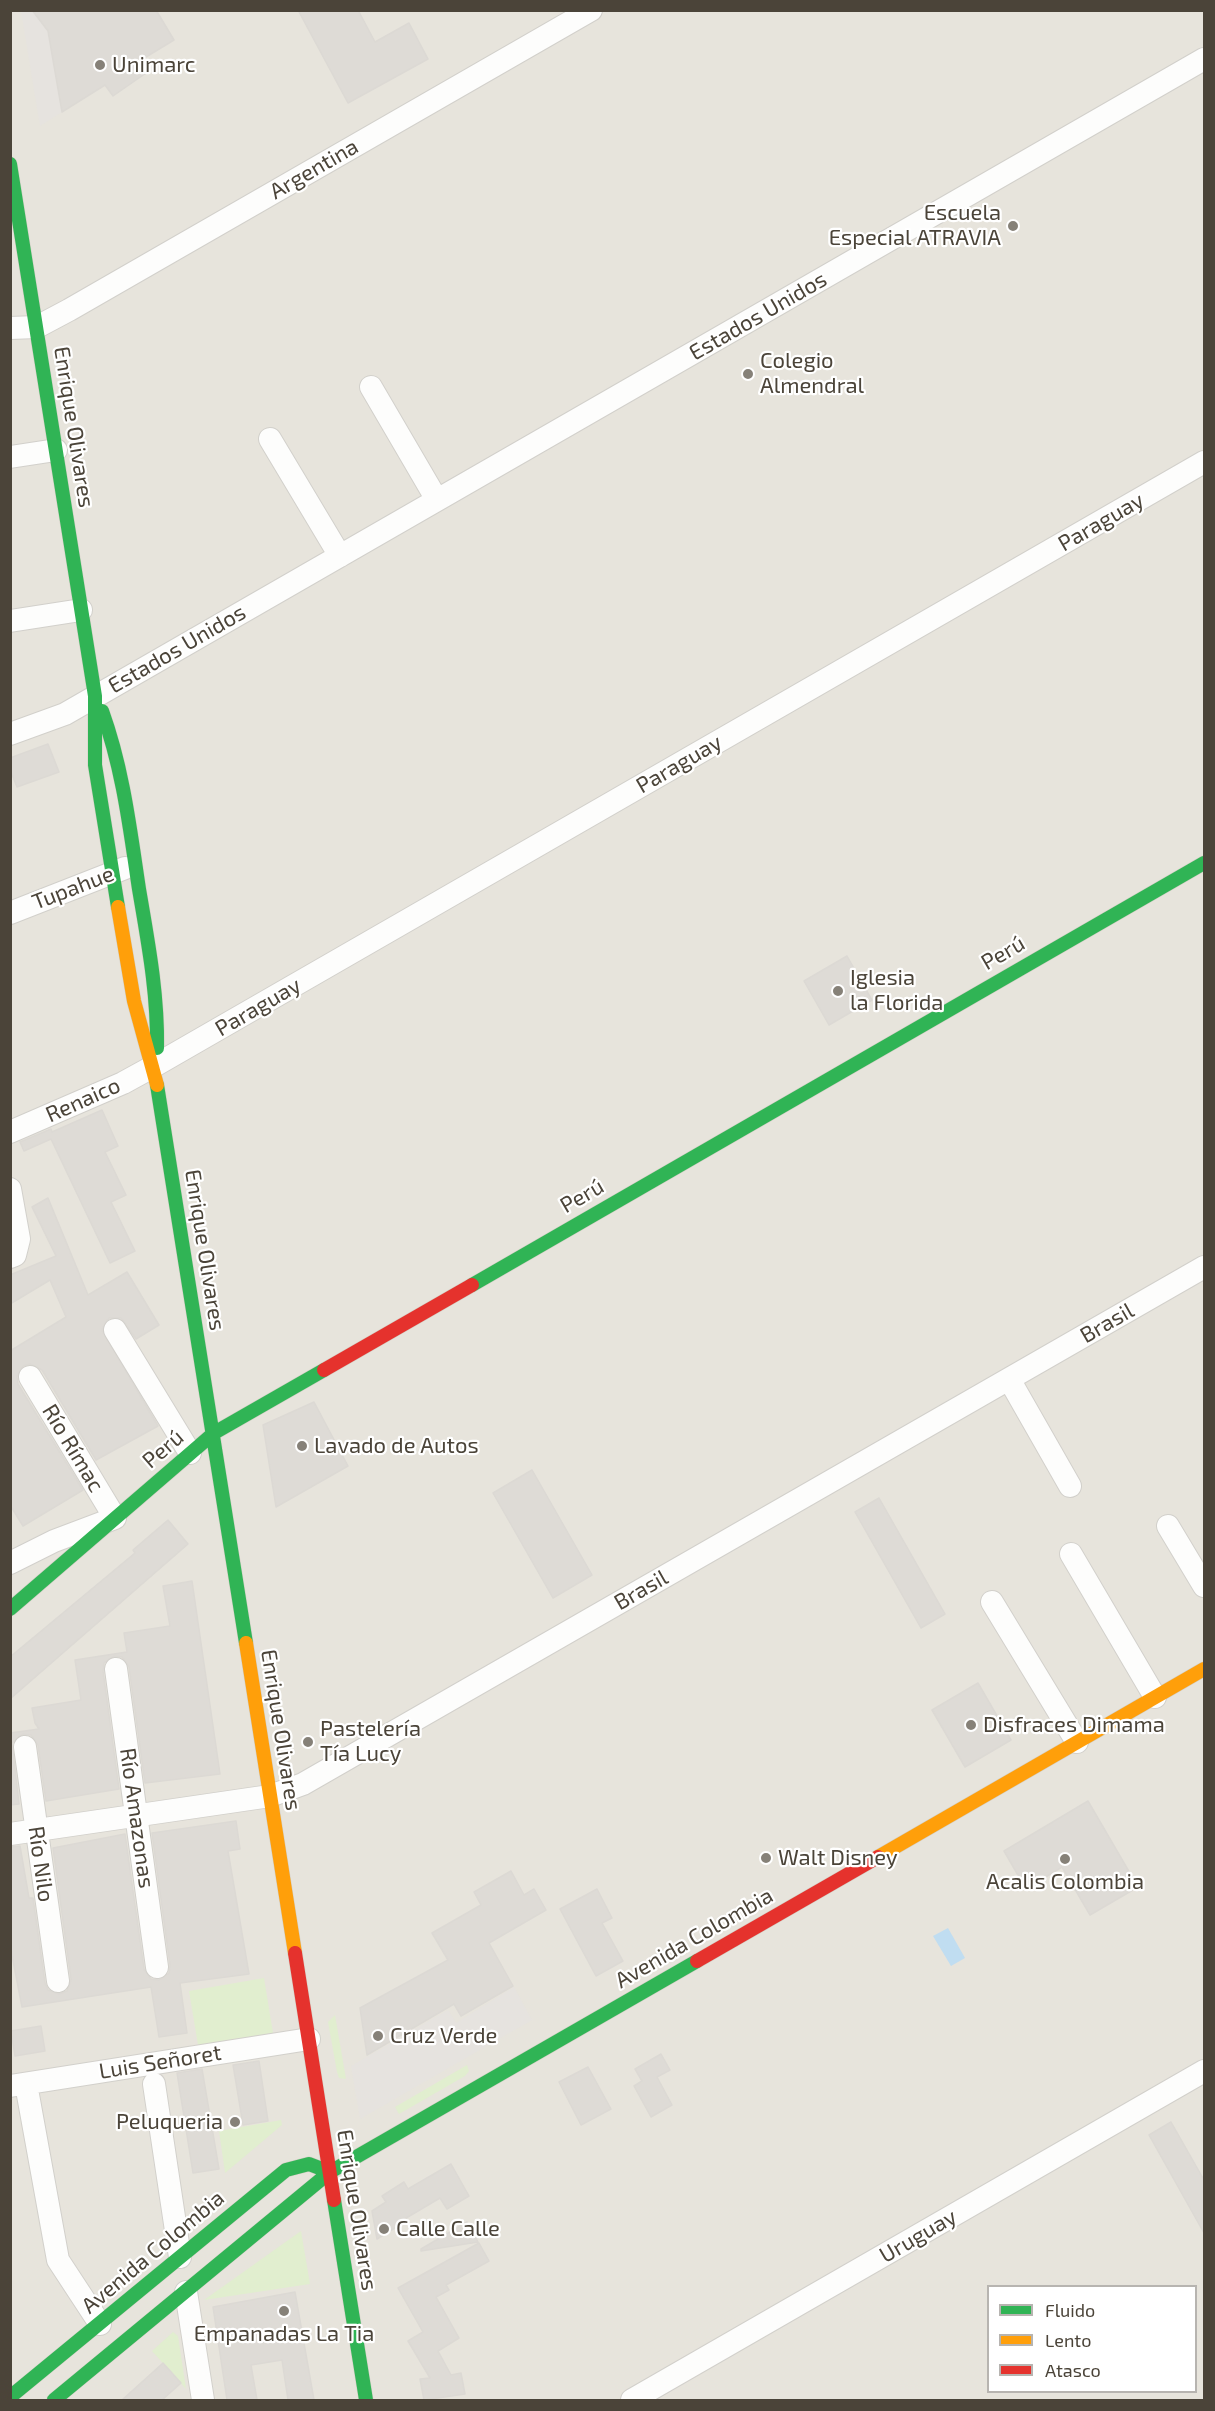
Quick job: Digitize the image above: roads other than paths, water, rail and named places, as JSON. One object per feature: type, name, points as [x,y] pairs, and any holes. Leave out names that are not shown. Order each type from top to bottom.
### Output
[{"type":"main road","name":"Enrique Olivares","points":[[10,164],[14,209],[37,327],[95,696],[93,732],[95,765],[137,1018],[154,1066],[366,2400]]},
{"type":"main road","name":"Enrique Olivares","points":[[95,696],[108,725],[118,757],[156,997],[158,1030],[154,1066]]},
{"type":"main road","name":"Perú","points":[[10,1609],[214,1433],[1204,863]]},
{"type":"main road","name":"Avenida Colombia","points":[[54,2400],[330,2172],[1204,1669]]},
{"type":"main road","name":"Avenida Colombia","points":[[10,2397],[286,2170],[310,2163],[321,2164],[330,2172]]},
{"type":"street","name":"Argentina","points":[[37,327],[591,10]]},
{"type":"street","name":"Estados Unidos","points":[[10,734],[65,714],[1204,59]]},
{"type":"street","points":[[10,328],[37,327]]},
{"type":"street","points":[[371,387],[437,500]]},
{"type":"street","points":[[270,439],[340,556]]},
{"type":"street","points":[[10,457],[56,450]]},
{"type":"street","name":"Paraguay","points":[[154,1066],[1204,462]]},
{"type":"street","points":[[10,621],[81,610]]},
{"type":"street","name":"Tupahue","points":[[10,913],[135,864]]},
{"type":"street","name":"Renaico","points":[[10,1132],[154,1066]]},
{"type":"street","points":[[10,1190],[19,1239],[13,1256]]},
{"type":"street","name":"Brasil","points":[[10,1834],[270,1796],[309,1781],[1204,1267]]},
{"type":"street","points":[[116,1330],[190,1453]]},
{"type":"street","name":"Río Rímac","points":[[30,1377],[115,1518]]},
{"type":"street","points":[[1009,1379],[1070,1486]]},
{"type":"street","points":[[14,1554],[115,1518]]},
{"type":"street","points":[[1168,1526],[1204,1586]]},
{"type":"street","points":[[1071,1554],[1155,1697]]},
{"type":"street","points":[[992,1602],[1077,1742]]},
{"type":"street","name":"Río Amazonas","points":[[116,1669],[157,1966]]},
{"type":"street","name":"Río Nilo","points":[[25,1747],[58,1981]]},
{"type":"street","name":"Luis Señoret","points":[[18,2085],[309,2038]]},
{"type":"street","name":"Uruguay","points":[[632,2400],[1204,2072]]},
{"type":"street","points":[[154,2084],[180,2257]]},
{"type":"street","points":[[18,2085],[58,2260],[100,2324]]},
{"type":"street","points":[[186,2292],[203,2400]]},
{"type":"water","points":[[948,1928],[965,1958],[951,1966],[933,1936]]},
{"type":"place","name":"Unimarc","points":[[100,65]]},
{"type":"place","name":"Escuela Especial ATRAVIA","points":[[1013,226]]},
{"type":"place","name":"Colegio Almendral","points":[[748,374]]},
{"type":"place","name":"Iglesia la Florida","points":[[838,991]]},
{"type":"place","name":"Lavado de Autos","points":[[302,1446]]},
{"type":"place","name":"Disfraces Dimama","points":[[971,1725]]},
{"type":"place","name":"Pastelería Tía Lucy","points":[[308,1742]]},
{"type":"place","name":"Walt Disney","points":[[766,1858]]},
{"type":"place","name":"Acalis Colombia","points":[[1065,1859]]},
{"type":"place","name":"Cruz Verde","points":[[378,2036]]},
{"type":"place","name":"Peluqueria","points":[[235,2122]]},
{"type":"place","name":"Calle Calle","points":[[384,2229]]},
{"type":"place","name":"Empanadas La Tia","points":[[284,2311]]}]
